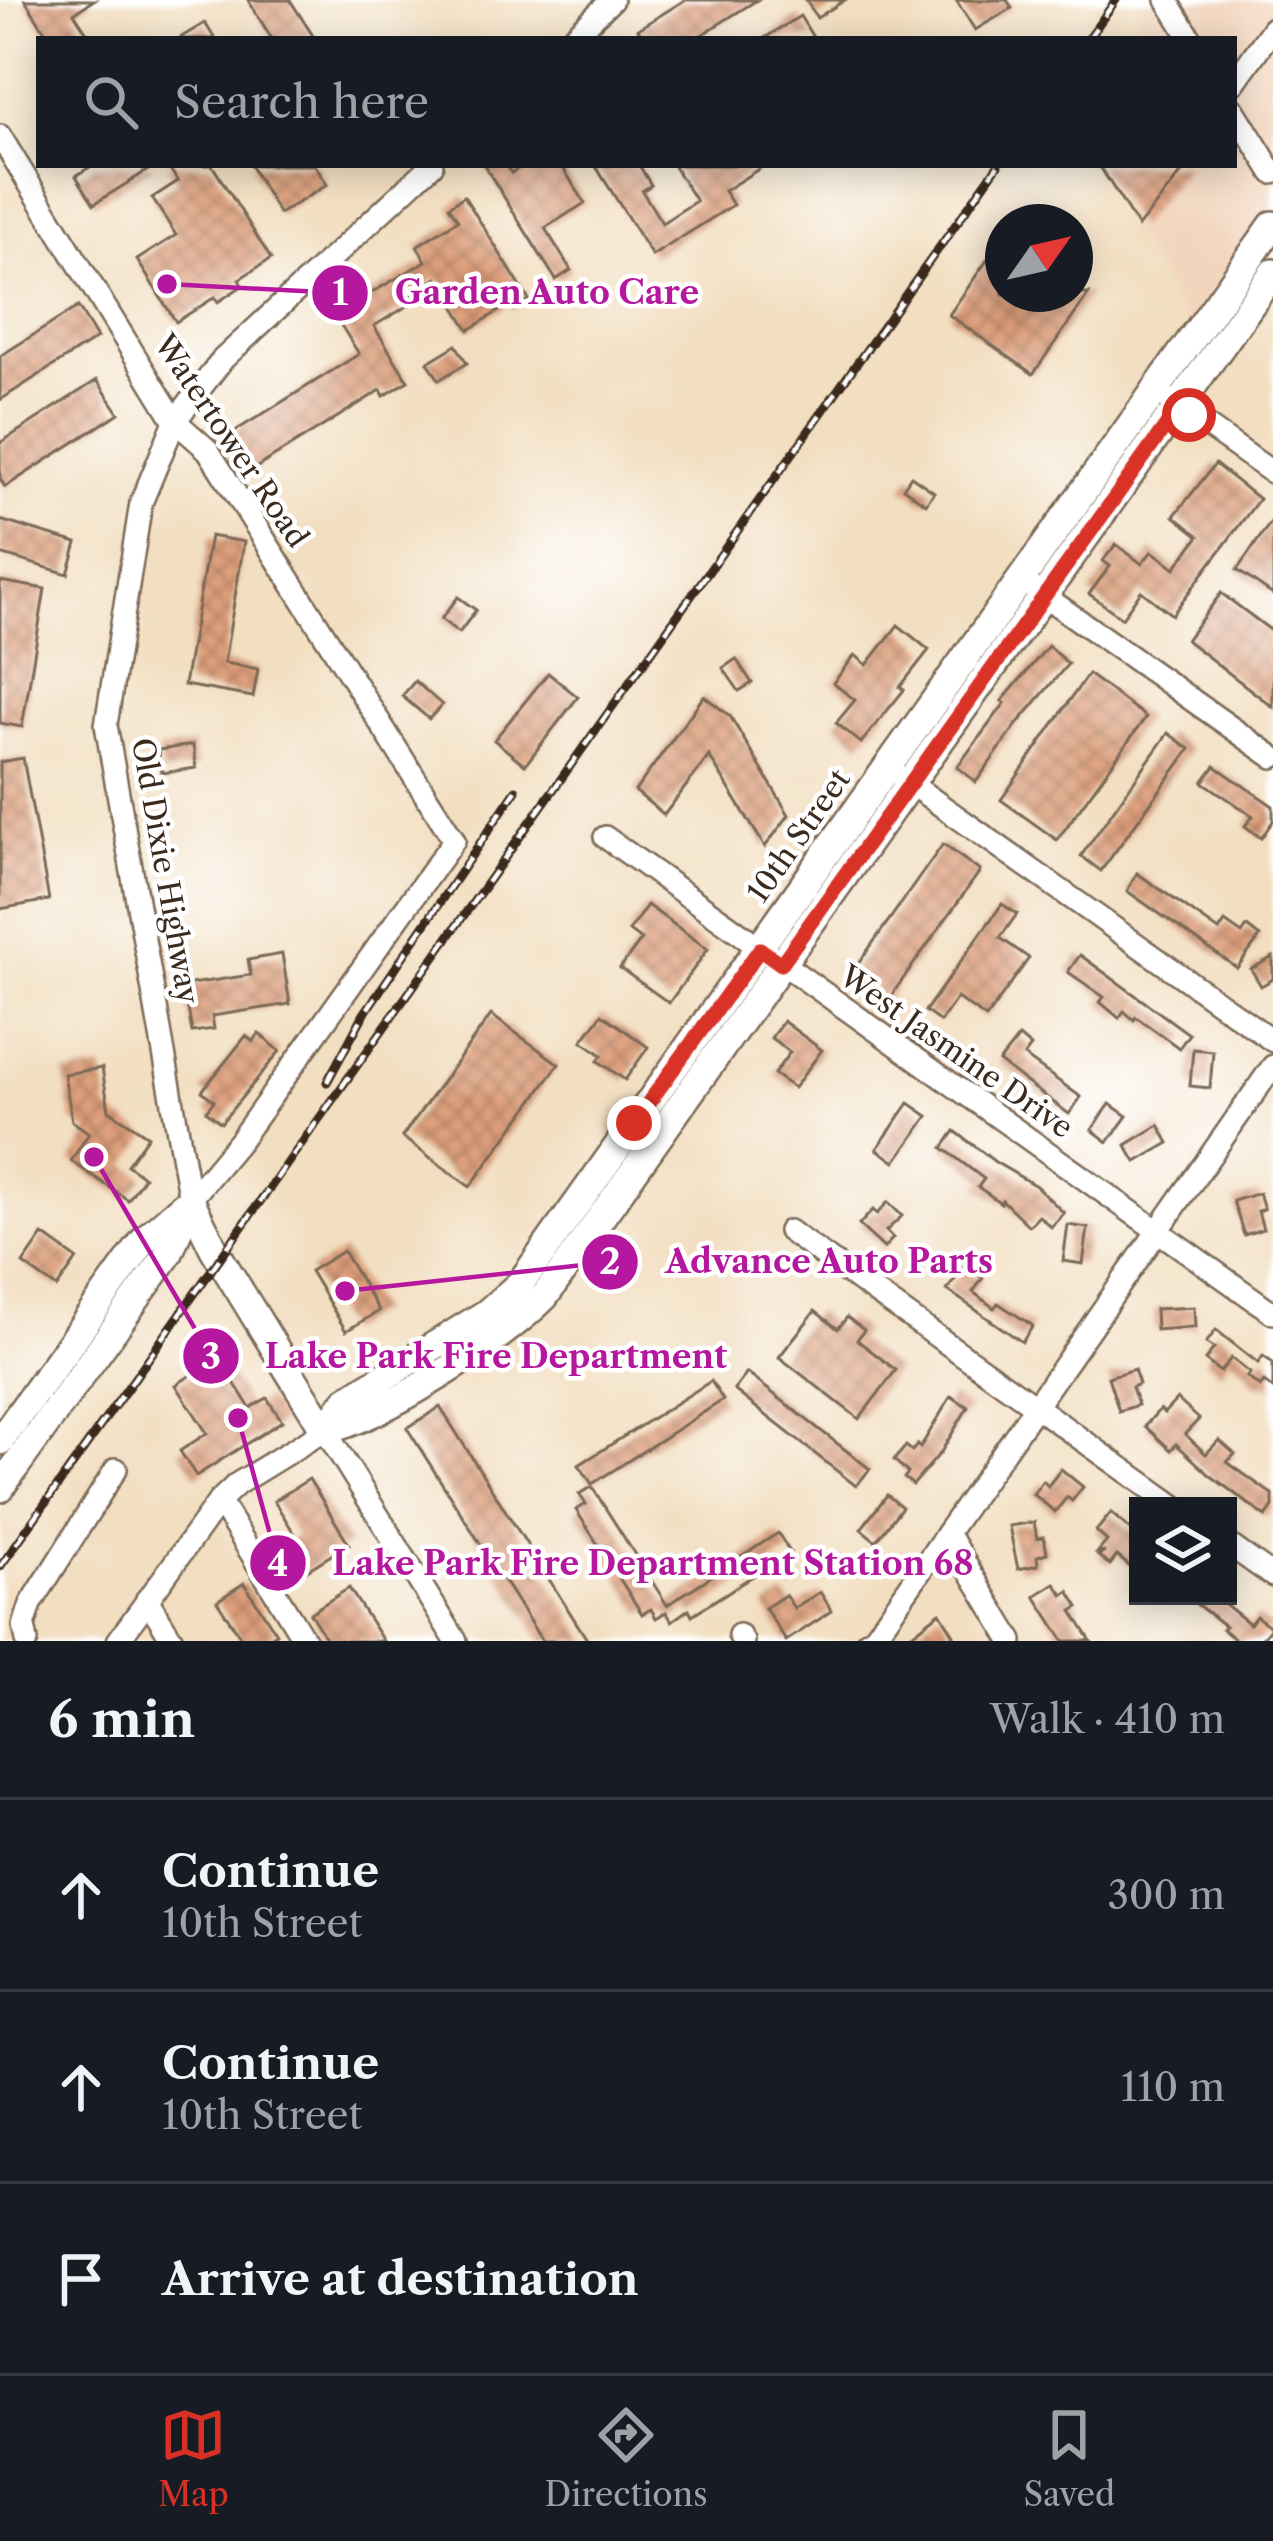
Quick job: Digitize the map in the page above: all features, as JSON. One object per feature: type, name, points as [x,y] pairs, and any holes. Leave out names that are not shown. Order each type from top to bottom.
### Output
[{"type":"main road","name":"10th Street","points":[[325,1430],[346,1400],[487,1313],[520,1284],[770,957],[912,785],[1046,597],[1272,226]]},
{"type":"main road","name":"10th Street","points":[[770,957],[888,767],[1022,579],[1273,273]]},
{"type":"main road","points":[[190,1200],[214,1249],[325,1430]]},
{"type":"main road","points":[[0,1441],[145,1239],[190,1200]]},
{"type":"main road","points":[[0,1489],[169,1253],[190,1200]]},
{"type":"street","points":[[574,36],[612,0]]},
{"type":"street","points":[[1167,0],[1189,36]]},
{"type":"street","points":[[1237,79],[1273,28]]},
{"type":"street","points":[[1237,115],[1273,173]]},
{"type":"street","name":"Watertower Road","points":[[0,136],[175,421],[208,450],[454,840],[240,1140],[190,1200]]},
{"type":"street","name":"Old Dixie Highway","points":[[190,1200],[106,724],[141,503],[175,421],[224,359],[429,168]]},
{"type":"street","points":[[1169,399],[1273,473]]},
{"type":"street","points":[[1022,579],[1273,757]]},
{"type":"street","points":[[888,767],[1273,1040]]},
{"type":"street","name":"West Jasmine Drive","points":[[605,837],[1273,1313]]},
{"type":"street","points":[[867,1641],[1273,1066]]},
{"type":"street","points":[[789,1232],[1161,1497]]},
{"type":"street","points":[[325,1430],[456,1641]]},
{"type":"street","name":"10th Street","points":[[118,1641],[219,1501],[237,1484],[325,1430]]},
{"type":"street","points":[[27,1641],[24,1626],[31,1604],[116,1469]]},
{"type":"street","points":[[219,1501],[305,1641]]},
{"type":"street","points":[[946,1533],[1012,1641]]},
{"type":"street","points":[[1237,1550],[1273,1576]]},
{"type":"street","points":[[147,1599],[173,1641]]},
{"type":"shaded area","points":[[1150,0],[1273,0],[1273,206],[1189,325],[1096,168],[1237,168],[1237,36],[1125,36]]},
{"type":"building","points":[[25,0],[94,0],[74,13],[89,36],[48,36]]},
{"type":"building","points":[[248,0],[290,0],[313,36],[270,36]]},
{"type":"building","points":[[685,0],[757,0],[700,36],[642,36],[638,29]]},
{"type":"building","points":[[806,0],[845,0],[817,18]]},
{"type":"building","points":[[956,0],[1007,0],[1012,8],[975,30]]},
{"type":"building","points":[[800,16],[812,36],[768,36]]},
{"type":"building","points":[[205,23],[213,36],[183,36]]},
{"type":"building","points":[[88,168],[151,168],[94,204],[76,176]]},
{"type":"building","points":[[169,168],[214,168],[271,259],[239,279],[242,286],[218,302],[215,297],[176,322],[137,260],[176,235],[152,198],[178,181]]},
{"type":"building","points":[[252,168],[317,168],[327,185],[279,214]]},
{"type":"building","points":[[486,168],[508,168],[511,173],[519,168],[563,168],[585,203],[545,228],[571,270],[556,280]]},
{"type":"building","points":[[597,168],[641,168],[651,185],[642,191],[662,223],[696,201],[675,168],[760,168],[724,191],[733,205],[652,256]]},
{"type":"building","points":[[1101,168],[1186,168],[1138,227]]},
{"type":"building","points":[[464,196],[529,300],[514,310],[510,304],[469,330],[437,278],[410,295],[414,302],[374,326],[408,381],[384,396],[381,390],[246,474],[224,438],[359,354],[339,322],[365,306],[361,299],[426,261],[417,246],[458,220],[449,206]]},
{"type":"building","points":[[985,263],[985,312],[1076,312],[1033,374],[949,315]]},
{"type":"building","points":[[78,307],[97,338],[0,400],[0,356]]},
{"type":"building","points":[[456,345],[467,363],[439,380],[428,362]]},
{"type":"building","points":[[97,380],[119,413],[5,487],[0,478],[0,443]]},
{"type":"building","points":[[1215,464],[1259,499],[1172,615],[1141,591],[1122,618],[1089,594],[1110,566],[1103,561],[1116,544],[1142,564],[1152,551],[1175,568],[1199,536],[1174,516]]},
{"type":"building","points":[[911,476],[934,492],[926,504],[903,488]]},
{"type":"building","points":[[1273,519],[1273,595],[1237,570]]},
{"type":"building","points":[[0,520],[77,543],[68,574],[0,554]]},
{"type":"building","points":[[210,536],[244,542],[224,663],[258,669],[253,697],[184,685]]},
{"type":"building","points":[[0,581],[45,589],[22,727],[0,723]]},
{"type":"building","points":[[1221,593],[1273,632],[1273,707],[1186,640]]},
{"type":"building","points":[[458,597],[476,610],[459,633],[441,619]]},
{"type":"building","points":[[898,625],[929,650],[861,743],[836,723],[855,700],[833,683],[855,655],[867,665]]},
{"type":"building","points":[[1048,646],[1068,664],[976,782],[957,767],[1005,703],[1002,701]]},
{"type":"building","points":[[736,659],[752,683],[739,691],[723,668]]},
{"type":"building","points":[[548,673],[578,697],[525,765],[494,740]]},
{"type":"building","points":[[1088,674],[1146,717],[1057,840],[1001,800]]},
{"type":"building","points":[[415,681],[442,705],[429,719],[402,696]]},
{"type":"building","points":[[704,696],[730,716],[789,815],[765,847],[709,756],[664,815],[635,791]]},
{"type":"building","points":[[1168,733],[1190,749],[1101,871],[1081,856]]},
{"type":"building","points":[[193,745],[196,768],[162,773],[158,750]]},
{"type":"building","points":[[23,758],[49,900],[0,909],[0,762]]},
{"type":"building","points":[[1215,766],[1273,806],[1273,821],[1261,838],[1245,826],[1253,816],[1203,782]]},
{"type":"building","points":[[943,844],[980,871],[888,1000],[851,974]]},
{"type":"building","points":[[1137,873],[1219,931],[1225,922],[1242,934],[1247,927],[1260,937],[1237,968],[1127,891]]},
{"type":"building","points":[[1002,904],[1017,914],[1000,938],[1029,958],[986,1018],[957,998],[940,1022],[925,1011]]},
{"type":"building","points":[[647,905],[708,949],[669,1003],[620,968],[641,940],[629,931]]},
{"type":"building","points":[[282,954],[290,1004],[212,1016],[214,1029],[192,1032],[184,985],[251,975],[248,960]]},
{"type":"building","points":[[1080,955],[1189,1034],[1179,1048],[1124,1011],[1119,1018],[1100,1002],[1104,997],[1068,972]]},
{"type":"building","points":[[1273,957],[1273,979],[1261,986],[1251,969]]},
{"type":"building","points":[[602,1014],[648,1047],[625,1080],[598,1061],[602,1055],[582,1041]]},
{"type":"building","points":[[491,1015],[559,1064],[470,1187],[402,1137]]},
{"type":"building","points":[[783,1021],[822,1050],[794,1088],[774,1074],[790,1052],[771,1038]]},
{"type":"building","points":[[259,1034],[280,1051],[221,1123],[206,1111],[214,1101],[202,1091],[246,1036],[253,1042]]},
{"type":"building","points":[[1019,1037],[1031,1047],[1024,1056],[1081,1097],[1069,1114],[999,1062]]},
{"type":"building","points":[[1193,1049],[1213,1051],[1210,1088],[1190,1086]]},
{"type":"building","points":[[102,1068],[109,1110],[148,1136],[127,1165],[144,1177],[128,1200],[71,1161],[89,1133],[72,1121],[64,1074]]},
{"type":"building","points":[[909,1103],[928,1116],[895,1162],[877,1149]]},
{"type":"building","points":[[1110,1104],[1127,1116],[1108,1142],[1092,1130]]},
{"type":"building","points":[[1159,1125],[1169,1143],[1136,1162],[1126,1145]]},
{"type":"building","points":[[955,1131],[1036,1186],[1064,1213],[1051,1227],[1039,1216],[1029,1226],[1002,1200],[978,1187],[984,1179],[943,1148]]},
{"type":"building","points":[[1259,1193],[1263,1229],[1244,1235],[1233,1201]]},
{"type":"building","points":[[888,1202],[902,1216],[886,1231],[893,1238],[884,1248],[859,1225]]},
{"type":"building","points":[[1068,1225],[1088,1228],[1083,1264],[1063,1261]]},
{"type":"building","points":[[43,1235],[77,1259],[57,1288],[23,1264]]},
{"type":"building","points":[[343,1251],[379,1311],[346,1331],[310,1271]]},
{"type":"building","points":[[965,1266],[983,1278],[973,1292],[1033,1326],[1022,1342],[947,1290]]},
{"type":"building","points":[[1194,1307],[1195,1327],[1156,1330],[1155,1309]]},
{"type":"building","points":[[815,1311],[838,1329],[847,1317],[864,1330],[857,1340],[896,1370],[859,1419],[779,1357]]},
{"type":"building","points":[[1216,1330],[1258,1363],[1263,1356],[1273,1363],[1273,1389],[1264,1382],[1260,1387],[1231,1358],[1220,1372],[1205,1360],[1214,1348],[1206,1343]]},
{"type":"building","points":[[218,1357],[250,1408],[267,1398],[282,1421],[196,1476],[180,1451],[207,1433],[176,1385]]},
{"type":"building","points":[[1134,1369],[1139,1384],[1132,1387],[1138,1405],[1119,1411],[1108,1377]]},
{"type":"building","points":[[747,1373],[870,1469],[856,1486],[734,1390]]},
{"type":"building","points":[[711,1381],[723,1400],[592,1484],[579,1465]]},
{"type":"building","points":[[951,1396],[968,1407],[941,1452],[913,1485],[894,1460],[906,1446],[912,1451],[917,1445],[920,1448]]},
{"type":"building","points":[[1177,1399],[1199,1419],[1185,1434],[1206,1454],[1219,1440],[1235,1454],[1227,1462],[1273,1495],[1273,1507],[1266,1517],[1176,1444],[1171,1450],[1145,1426]]},
{"type":"building","points":[[440,1407],[588,1641],[542,1641],[407,1428]]},
{"type":"building","points":[[1061,1469],[1083,1487],[1055,1512],[1033,1494],[1043,1481],[1048,1486]]},
{"type":"building","points":[[309,1479],[349,1544],[288,1582],[271,1552],[296,1536],[274,1501]]},
{"type":"building","points":[[592,1487],[667,1605],[778,1533],[790,1552],[692,1615],[689,1609],[672,1621],[666,1612],[656,1618],[651,1609],[642,1614],[576,1510],[586,1504],[579,1494]]},
{"type":"building","points":[[887,1495],[902,1507],[876,1541],[861,1529]]},
{"type":"building","points":[[1111,1513],[1129,1528],[1129,1566],[1117,1556],[1110,1565],[1098,1556],[1105,1552],[1097,1553],[1107,1541],[1096,1531]]},
{"type":"building","points":[[1034,1522],[1047,1553],[1037,1556],[1038,1565],[1018,1569],[1009,1526]]},
{"type":"building","points":[[244,1583],[276,1633],[264,1641],[243,1641],[217,1601]]},
{"type":"building","points":[[1055,1583],[1063,1595],[1069,1591],[1079,1607],[1072,1611],[1091,1641],[1064,1641],[1035,1596]]},
{"type":"building","points":[[349,1588],[383,1641],[327,1641],[310,1613]]},
{"type":"building","points":[[820,1592],[832,1611],[786,1641],[765,1608],[785,1595],[794,1608]]},
{"type":"building","points":[[1198,1605],[1226,1605],[1250,1624],[1256,1616],[1271,1627],[1260,1641],[1237,1641],[1222,1629],[1225,1626]]},
{"type":"building","points":[[940,1612],[954,1635],[944,1641],[903,1641]]},
{"type":"railway","points":[[1090,36],[1116,0]]},
{"type":"railway","points":[[0,1567],[996,168]]},
{"type":"railway","points":[[327,1082],[364,1014],[516,790]]},
{"type":"place","name":"Garden Auto Care","points":[[167,284]]},
{"type":"place","name":"Lake Park Fire Department","points":[[94,1157]]},
{"type":"place","name":"Advance Auto Parts","points":[[345,1291]]},
{"type":"place","name":"Lake Park Fire Department Station 68","points":[[238,1418]]},
{"type":"route","points":[[634,1123],[760,949],[781,964],[1179,408],[1189,415]]}]
